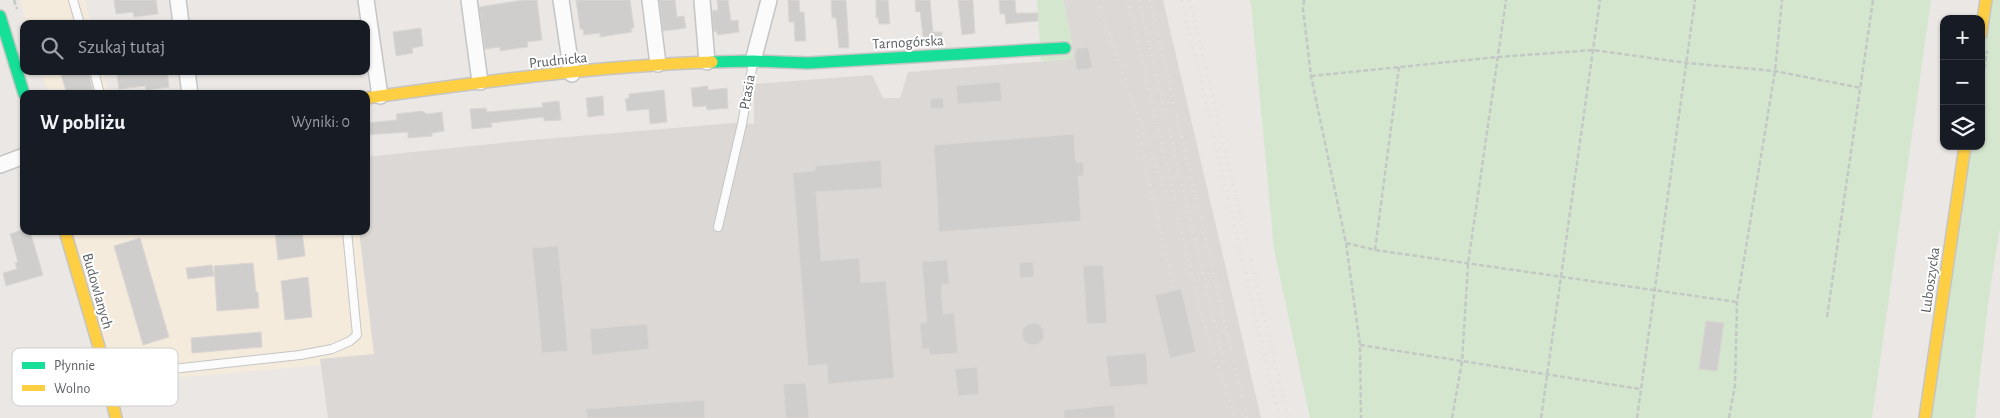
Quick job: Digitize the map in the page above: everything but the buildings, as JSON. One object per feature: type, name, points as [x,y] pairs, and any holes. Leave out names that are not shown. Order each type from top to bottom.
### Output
[{"type":"street","points":[[178,0],[180,20]]},
{"type":"street","points":[[366,0],[367,20]]},
{"type":"street","points":[[469,0],[480,82]]},
{"type":"street","points":[[561,0],[572,74]]},
{"type":"street","points":[[650,0],[658,64]]},
{"type":"street","points":[[702,0],[708,62]]},
{"type":"street","points":[[753,61],[769,0]]},
{"type":"street","points":[[1984,15],[1986,0]]},
{"type":"street","points":[[0,16],[23,90]]},
{"type":"street","name":"Tarnogórska","points":[[753,61],[808,63],[1064,48]]},
{"type":"street","points":[[370,55],[373,97]]},
{"type":"street","name":"Prudnicka","points":[[373,97],[480,82],[658,64],[753,61]]},
{"type":"street","points":[[188,75],[189,90]]},
{"type":"street","name":"Luboszycka","points":[[1925,418],[1964,150]]},
{"type":"street","points":[[0,165],[20,158]]},
{"type":"street","name":"Budowlanych","points":[[66,235],[98,348]]},
{"type":"lane","points":[[73,0],[79,20]]},
{"type":"lane","name":"Ptasia","points":[[718,227],[742,124],[753,61]]},
{"type":"lane","points":[[95,75],[99,90]]},
{"type":"lane","points":[[178,369],[300,355],[332,349],[350,341],[357,335],[347,235]]},
{"type":"path","points":[[1304,0],[1303,9],[1311,76],[1346,243],[1360,345],[1361,418]]},
{"type":"path","points":[[1452,418],[1462,362],[1468,264],[1506,0]]},
{"type":"path","points":[[1541,418],[1600,0]]},
{"type":"path","points":[[1637,418],[1695,0]]},
{"type":"path","points":[[1729,418],[1734,385],[1737,302],[1775,71],[1782,0]]},
{"type":"path","points":[[1827,317],[1873,0]]},
{"type":"path","points":[[1311,76],[1498,57],[1593,50],[1687,63],[1775,71],[1860,88]]},
{"type":"path","points":[[1375,250],[1399,67]]},
{"type":"path","points":[[1346,243],[1375,250],[1737,302]]},
{"type":"path","points":[[1360,345],[1547,376],[1641,389]]},
{"type":"shaded area","points":[[20,0],[85,0],[90,20],[26,20]]},
{"type":"shaded area","points":[[1063,0],[1163,0],[1261,418],[328,418],[320,359],[374,354],[359,235],[370,235],[370,157],[520,141],[733,123],[754,124],[754,84],[872,75],[883,98],[900,98],[908,72],[1073,59],[1071,35]]},
{"type":"shaded area","points":[[42,75],[104,75],[108,90],[47,90]]},
{"type":"shaded area","points":[[66,235],[359,235],[374,354],[321,359],[321,365],[178,378],[178,348],[98,348]]},
{"type":"green space","points":[[1037,0],[1063,0],[1071,36],[1073,59],[1041,61]]},
{"type":"green space","points":[[1249,0],[1931,0],[1872,418],[1310,418],[1274,249],[1251,3]]},
{"type":"green space","points":[[1986,0],[2000,0],[2000,228],[1989,296],[1975,418],[1925,418],[1964,150],[1985,150],[1984,15]]},
{"type":"railway","points":[[1097,0],[1170,207]]},
{"type":"railway","points":[[1128,0],[1199,304],[1211,347],[1236,418]]},
{"type":"railway","points":[[1139,0],[1225,367]]},
{"type":"railway","points":[[1150,0],[1247,418]]},
{"type":"railway","points":[[1182,0],[1279,418]]},
{"type":"railway","points":[[1190,0],[1288,418]]},
{"type":"railway","points":[[1137,130],[1174,290]]},
{"type":"traffic: fast","points":[[0,16],[23,90]]},
{"type":"traffic: fast","points":[[712,62],[808,63],[1065,48]]},
{"type":"traffic: slow","points":[[1984,15],[1986,0]]},
{"type":"traffic: slow","points":[[370,97],[582,71],[712,62]]},
{"type":"traffic: slow","points":[[1925,418],[1964,150]]},
{"type":"traffic: slow","points":[[66,235],[99,348]]},
{"type":"traffic: slow","points":[[113,406],[116,418]]}]
